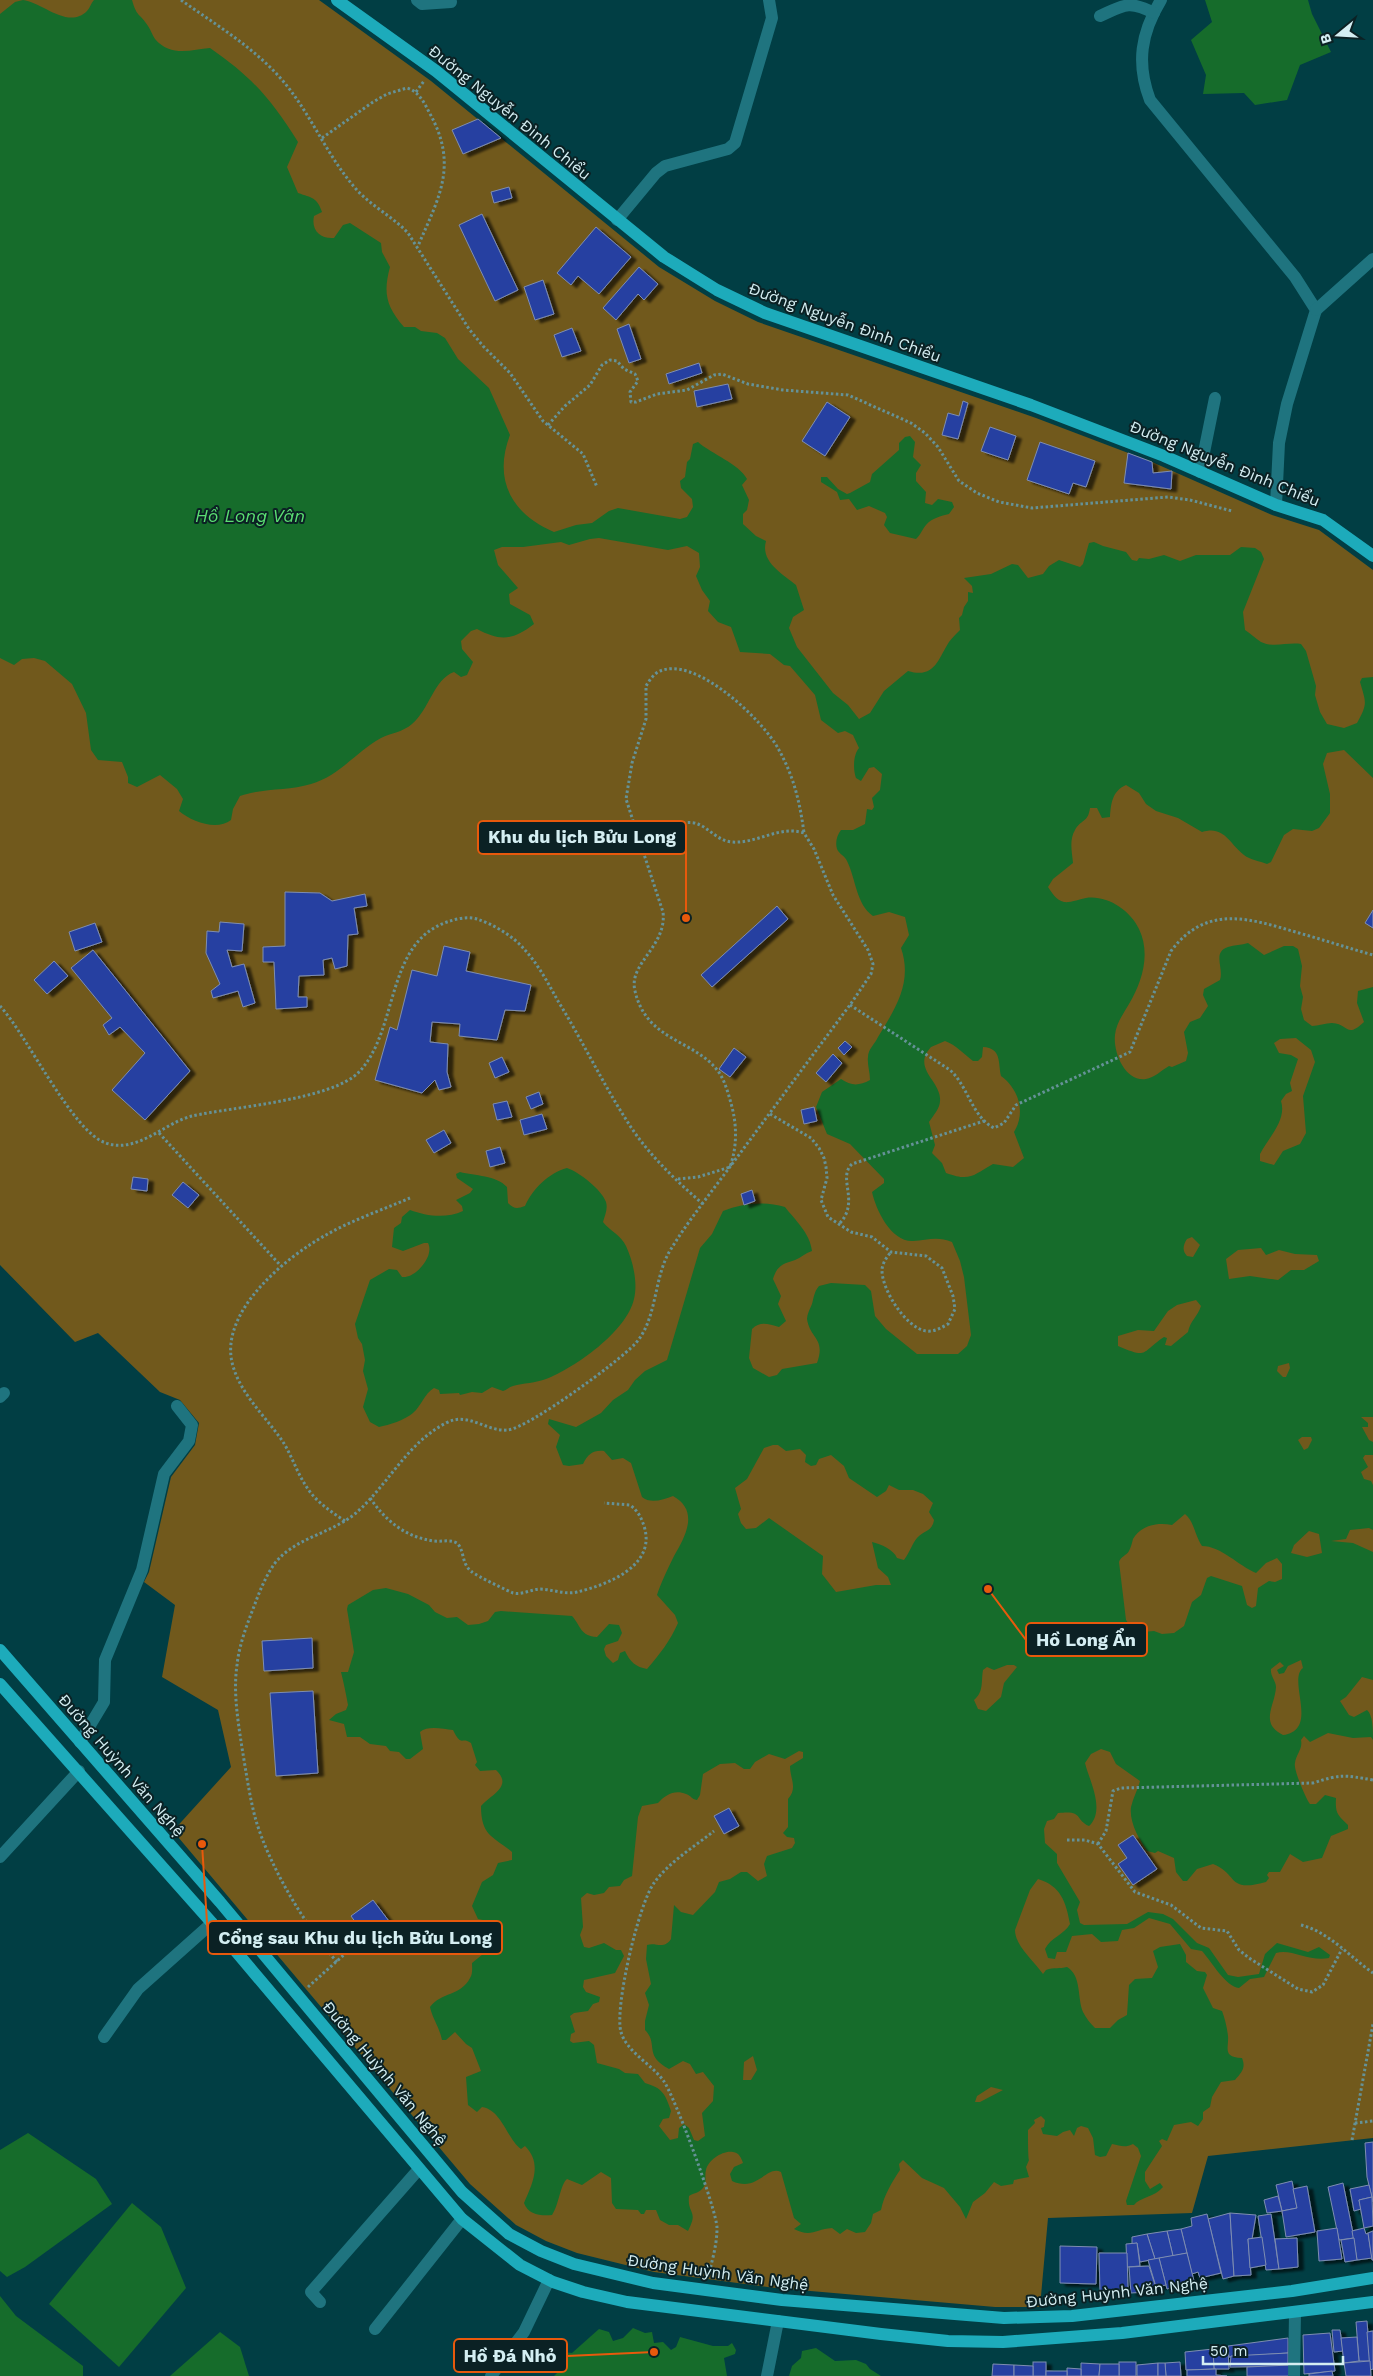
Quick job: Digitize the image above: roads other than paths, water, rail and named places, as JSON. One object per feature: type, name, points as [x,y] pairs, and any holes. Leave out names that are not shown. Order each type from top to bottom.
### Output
[{"type":"main road","name":"Đường Nguyễn Đình Chiểu","points":[[337,0],[436,71],[664,257],[717,290],[765,313],[1031,405],[1200,472],[1276,505],[1323,520],[1373,556]]},
{"type":"main road","name":"Đường Huỳnh Văn Nghệ","points":[[0,1650],[298,1995],[462,2192],[510,2234],[541,2251],[574,2264],[653,2283],[782,2300],[1027,2318],[1072,2316],[1292,2291],[1373,2278]]},
{"type":"main road","points":[[0,1684],[212,1923],[462,2218],[520,2265],[549,2280],[583,2292],[627,2302],[938,2340],[1003,2342],[1122,2333],[1373,2302]]},
{"type":"main road","points":[[1292,2291],[1295,2313]]},
{"type":"street","points":[[417,0],[422,4],[451,2]]},
{"type":"street","points":[[617,220],[656,173],[665,166],[728,149],[735,143],[772,18],[768,0]]},
{"type":"street","points":[[1162,0],[1154,13],[1140,57],[1143,81],[1150,100],[1295,277],[1316,310]]},
{"type":"street","points":[[1100,16],[1126,4],[1136,4],[1154,13]]},
{"type":"street","points":[[1276,505],[1279,443],[1283,423],[1305,339],[1316,310],[1373,259]]},
{"type":"street","points":[[1200,472],[1215,398]]},
{"type":"street","points":[[80,1742],[104,1702],[105,1660],[142,1570],[164,1474],[189,1441],[192,1425],[176,1406]]},
{"type":"street","points":[[0,1857],[79,1771]]},
{"type":"street","points":[[104,2038],[138,1989],[212,1923]]},
{"type":"street","points":[[320,2302],[311,2292],[419,2169]]},
{"type":"street","points":[[375,2329],[462,2218]]},
{"type":"street","points":[[491,2376],[524,2332],[549,2280]]},
{"type":"street","points":[[1294,2376],[1295,2313]]},
{"type":"street","points":[[767,2376],[778,2321]]},
{"type":"water","name":"Hồ Long Vân","points":[[23,0],[72,18],[80,16],[87,11],[94,0],[132,0],[137,13],[161,45],[181,51],[210,48],[249,79],[279,113],[298,142],[287,167],[298,193],[313,199],[320,207],[322,212],[314,216],[313,221],[318,233],[325,237],[334,238],[343,225],[350,223],[381,243],[382,252],[390,267],[387,284],[388,299],[398,319],[404,327],[415,327],[421,331],[437,333],[445,338],[458,359],[489,388],[510,435],[505,451],[504,466],[505,480],[509,493],[517,505],[539,524],[554,532],[576,525],[592,523],[609,511],[618,508],[680,519],[687,517],[693,507],[692,499],[681,488],[680,481],[685,477],[687,462],[690,459],[693,444],[698,442],[738,468],[747,479],[742,485],[749,500],[747,510],[743,514],[743,524],[756,536],[766,541],[766,555],[769,561],[779,572],[796,585],[804,610],[793,617],[789,628],[797,647],[833,693],[848,705],[859,719],[870,713],[884,691],[908,671],[917,673],[930,670],[938,661],[949,642],[960,630],[959,618],[968,601],[968,592],[973,593],[972,586],[964,578],[991,574],[1012,564],[1018,565],[1028,578],[1043,574],[1049,566],[1059,560],[1080,567],[1083,564],[1089,543],[1094,542],[1126,552],[1132,560],[1137,561],[1139,558],[1149,559],[1164,555],[1180,561],[1196,555],[1230,555],[1241,547],[1255,548],[1261,552],[1264,559],[1243,612],[1245,630],[1266,644],[1301,644],[1306,651],[1316,686],[1315,695],[1320,712],[1327,724],[1344,728],[1357,723],[1365,703],[1360,682],[1362,678],[1373,677],[1373,778],[1344,750],[1327,753],[1323,764],[1330,794],[1330,813],[1319,828],[1312,831],[1293,829],[1284,835],[1271,862],[1267,864],[1246,857],[1221,833],[1210,830],[1202,832],[1178,818],[1156,811],[1146,804],[1139,793],[1126,785],[1115,794],[1110,817],[1102,818],[1097,808],[1090,808],[1088,816],[1073,834],[1071,846],[1073,863],[1053,879],[1048,887],[1056,898],[1064,902],[1086,898],[1110,901],[1124,910],[1139,929],[1143,938],[1145,958],[1143,968],[1138,987],[1120,1019],[1115,1042],[1118,1057],[1126,1071],[1139,1079],[1155,1076],[1169,1066],[1172,1067],[1186,1061],[1188,1053],[1184,1032],[1190,1022],[1200,1018],[1208,1006],[1203,995],[1204,989],[1220,980],[1219,956],[1223,949],[1228,947],[1248,943],[1264,955],[1284,946],[1293,946],[1298,949],[1302,966],[1300,986],[1303,997],[1301,1009],[1304,1020],[1312,1026],[1332,1023],[1350,1030],[1358,1027],[1364,1022],[1357,1003],[1358,991],[1373,987],[1373,1417],[1361,1417],[1368,1423],[1368,1427],[1362,1427],[1369,1440],[1373,1442],[1373,1455],[1365,1455],[1363,1458],[1368,1467],[1361,1472],[1364,1479],[1371,1481],[1373,1485],[1373,1530],[1369,1528],[1350,1530],[1346,1539],[1331,1541],[1353,1543],[1373,1552],[1373,1680],[1362,1677],[1346,1697],[1340,1701],[1349,1715],[1354,1717],[1367,1710],[1369,1712],[1373,1740],[1371,1737],[1353,1738],[1328,1733],[1310,1742],[1304,1736],[1301,1740],[1301,1746],[1295,1763],[1298,1777],[1310,1804],[1316,1804],[1325,1795],[1336,1798],[1337,1811],[1348,1825],[1348,1829],[1331,1836],[1322,1858],[1303,1862],[1290,1854],[1280,1872],[1269,1872],[1267,1875],[1269,1878],[1266,1882],[1253,1885],[1239,1884],[1221,1868],[1213,1864],[1197,1869],[1187,1881],[1183,1881],[1176,1872],[1174,1858],[1158,1851],[1155,1853],[1147,1851],[1135,1830],[1131,1807],[1140,1781],[1116,1764],[1110,1752],[1101,1749],[1091,1754],[1085,1763],[1095,1795],[1096,1812],[1094,1819],[1089,1826],[1075,1814],[1058,1813],[1054,1819],[1047,1821],[1044,1829],[1045,1843],[1057,1854],[1057,1863],[1080,1902],[1077,1910],[1080,1923],[1084,1925],[1127,1924],[1148,1912],[1163,1914],[1173,1919],[1197,1943],[1209,1948],[1228,1975],[1238,1977],[1259,1974],[1265,1954],[1277,1943],[1308,1952],[1319,1947],[1330,1955],[1329,1958],[1314,1958],[1288,1952],[1276,1953],[1264,1977],[1250,1979],[1239,1988],[1234,1987],[1202,1951],[1191,1949],[1170,1924],[1149,1918],[1134,1928],[1122,1930],[1118,1941],[1101,1942],[1092,1934],[1072,1936],[1066,1952],[1057,1952],[1055,1959],[1048,1958],[1045,1949],[1070,1924],[1067,1909],[1061,1896],[1052,1886],[1038,1879],[1030,1890],[1015,1930],[1021,1948],[1043,1974],[1046,1970],[1054,1968],[1067,1967],[1072,1971],[1077,1982],[1083,2012],[1095,2028],[1110,2028],[1127,2015],[1129,1985],[1135,1979],[1152,1978],[1158,1967],[1153,1951],[1160,1947],[1180,1944],[1186,1955],[1186,1962],[1197,1971],[1205,1972],[1207,1975],[1203,1988],[1213,2008],[1222,2011],[1228,2033],[1229,2054],[1242,2058],[1243,2070],[1235,2080],[1221,2082],[1212,2097],[1210,2107],[1203,2112],[1203,2119],[1198,2126],[1191,2122],[1174,2125],[1167,2141],[1162,2139],[1159,2141],[1162,2146],[1145,2172],[1145,2181],[1150,2189],[1160,2183],[1163,2187],[1134,2205],[1127,2205],[1126,2201],[1141,2156],[1138,2148],[1133,2144],[1120,2146],[1112,2144],[1106,2156],[1100,2157],[1095,2155],[1093,2138],[1088,2128],[1081,2126],[1077,2128],[1074,2136],[1070,2130],[1057,2136],[1043,2134],[1041,2128],[1044,2127],[1045,2120],[1041,2116],[1034,2120],[1035,2123],[1028,2130],[1029,2160],[1026,2167],[1029,2177],[1014,2180],[1013,2184],[1001,2186],[994,2182],[985,2193],[973,2202],[966,2219],[960,2207],[944,2188],[922,2178],[903,2160],[899,2164],[900,2170],[886,2194],[881,2210],[873,2214],[871,2223],[865,2232],[856,2233],[847,2229],[840,2234],[832,2228],[809,2233],[800,2232],[794,2229],[801,2224],[794,2218],[781,2172],[771,2172],[749,2184],[732,2181],[730,2174],[734,2167],[743,2163],[738,2154],[729,2152],[713,2159],[707,2166],[704,2187],[689,2196],[693,2219],[688,2231],[678,2225],[669,2225],[660,2220],[656,2210],[646,2210],[644,2214],[641,2214],[638,2210],[616,2209],[612,2203],[611,2178],[601,2172],[582,2185],[567,2179],[552,2215],[539,2215],[529,2210],[524,2203],[533,2181],[535,2167],[530,2153],[525,2146],[521,2149],[516,2144],[495,2113],[482,2107],[477,2112],[468,2105],[466,2077],[481,2071],[472,2048],[455,2032],[446,2040],[442,2040],[430,2007],[435,2002],[466,1984],[472,1975],[472,1963],[488,1950],[484,1936],[496,1932],[497,1928],[493,1922],[478,1919],[472,1906],[482,1882],[493,1875],[498,1863],[512,1860],[512,1852],[489,1834],[483,1824],[481,1806],[499,1790],[502,1785],[501,1776],[496,1770],[480,1771],[475,1765],[477,1762],[471,1743],[460,1740],[453,1730],[436,1728],[423,1730],[420,1732],[423,1749],[410,1759],[406,1759],[399,1752],[390,1751],[386,1746],[370,1744],[360,1737],[347,1737],[344,1724],[329,1720],[336,1714],[346,1710],[348,1705],[341,1672],[348,1672],[354,1652],[348,1605],[373,1590],[386,1588],[408,1594],[429,1605],[435,1612],[447,1618],[457,1617],[468,1625],[488,1621],[495,1612],[501,1611],[572,1616],[584,1633],[597,1637],[609,1624],[619,1625],[622,1633],[618,1641],[606,1645],[604,1649],[606,1656],[613,1663],[618,1660],[620,1653],[625,1651],[634,1663],[647,1669],[672,1636],[678,1623],[675,1615],[657,1595],[667,1570],[686,1533],[688,1517],[686,1509],[673,1496],[653,1501],[642,1497],[631,1463],[623,1458],[612,1460],[604,1451],[591,1453],[583,1464],[563,1465],[556,1447],[560,1435],[548,1424],[549,1419],[576,1427],[601,1413],[613,1400],[628,1390],[645,1371],[667,1360],[700,1248],[712,1234],[723,1211],[738,1206],[754,1204],[785,1207],[802,1227],[811,1244],[812,1251],[781,1266],[776,1271],[773,1279],[781,1296],[778,1304],[786,1321],[779,1327],[761,1324],[752,1329],[749,1358],[753,1368],[769,1377],[777,1375],[782,1369],[817,1363],[819,1343],[811,1331],[807,1317],[817,1288],[831,1283],[865,1285],[871,1291],[875,1316],[886,1329],[917,1354],[958,1354],[967,1346],[971,1335],[964,1277],[952,1242],[937,1239],[905,1240],[891,1231],[881,1216],[872,1192],[884,1183],[884,1179],[850,1144],[827,1134],[816,1107],[822,1092],[841,1079],[855,1084],[870,1080],[869,1051],[896,1006],[903,984],[905,973],[901,948],[909,935],[905,917],[889,912],[873,916],[867,911],[860,898],[847,861],[836,846],[838,834],[841,830],[853,830],[865,824],[867,809],[872,810],[874,807],[872,798],[880,790],[882,774],[874,767],[869,768],[861,781],[856,778],[854,763],[859,748],[853,735],[845,731],[838,733],[821,720],[815,695],[790,666],[784,665],[770,654],[740,652],[731,627],[718,622],[708,611],[710,601],[702,590],[696,576],[700,567],[699,553],[687,546],[668,550],[599,538],[569,545],[561,542],[523,547],[502,547],[494,550],[498,565],[518,588],[509,594],[510,604],[530,615],[534,624],[519,634],[506,637],[493,636],[477,629],[471,631],[461,641],[462,649],[473,662],[467,675],[461,677],[454,672],[441,681],[423,711],[412,724],[401,731],[381,738],[339,770],[321,780],[293,788],[249,793],[240,796],[233,809],[231,820],[225,823],[219,825],[205,824],[184,815],[179,811],[183,799],[177,789],[160,775],[137,787],[128,783],[128,777],[122,762],[98,760],[91,750],[86,713],[72,684],[45,661],[34,658],[22,659],[14,665],[0,658],[0,14],[15,2]],"holes":[[[1296,1038],[1311,1050],[1315,1062],[1303,1096],[1306,1133],[1300,1144],[1283,1151],[1274,1165],[1260,1161],[1260,1154],[1282,1115],[1281,1101],[1286,1094],[1292,1091],[1290,1083],[1298,1059],[1291,1055],[1279,1053],[1274,1043],[1280,1039]],[[945,1041],[956,1047],[973,1061],[978,1061],[982,1057],[983,1047],[989,1048],[996,1053],[1001,1076],[1012,1088],[1019,1102],[1020,1117],[1014,1132],[1024,1158],[1013,1167],[993,1164],[967,1177],[946,1173],[942,1163],[932,1153],[935,1145],[929,1122],[938,1109],[940,1101],[937,1087],[929,1075],[924,1062],[931,1047]],[[1192,1237],[1200,1245],[1193,1257],[1185,1254],[1187,1239]],[[1261,1248],[1266,1255],[1279,1250],[1295,1254],[1317,1255],[1319,1261],[1304,1270],[1291,1270],[1278,1280],[1250,1276],[1229,1279],[1226,1259],[1238,1250]],[[1196,1300],[1201,1306],[1188,1332],[1171,1346],[1165,1345],[1167,1338],[1164,1337],[1140,1353],[1118,1346],[1118,1336],[1138,1330],[1154,1331],[1168,1311],[1177,1305]],[[1289,1363],[1290,1368],[1286,1377],[1283,1377],[1277,1371],[1278,1366]],[[1302,1437],[1311,1437],[1312,1440],[1308,1448],[1304,1450],[1298,1440]],[[778,1445],[786,1451],[800,1449],[806,1455],[805,1462],[811,1466],[816,1465],[819,1459],[831,1455],[844,1466],[849,1478],[877,1497],[886,1491],[889,1485],[899,1490],[913,1490],[923,1494],[933,1503],[929,1512],[934,1520],[930,1529],[917,1538],[904,1560],[897,1558],[887,1548],[872,1542],[878,1568],[888,1577],[891,1585],[876,1585],[836,1592],[822,1574],[823,1556],[769,1518],[756,1528],[746,1529],[741,1523],[738,1514],[741,1509],[735,1488],[747,1479],[764,1448]],[[1185,1514],[1202,1546],[1216,1549],[1256,1573],[1266,1563],[1277,1558],[1282,1564],[1282,1579],[1275,1582],[1269,1581],[1258,1588],[1256,1606],[1252,1608],[1247,1605],[1242,1586],[1211,1576],[1207,1578],[1201,1595],[1192,1602],[1184,1626],[1174,1633],[1143,1632],[1132,1628],[1126,1620],[1119,1562],[1129,1551],[1133,1539],[1140,1530],[1161,1524],[1172,1525]],[[1309,1531],[1319,1534],[1322,1553],[1307,1557],[1291,1553],[1294,1545]],[[1301,1660],[1303,1668],[1299,1674],[1298,1683],[1301,1704],[1299,1724],[1294,1731],[1283,1735],[1276,1730],[1270,1720],[1276,1687],[1271,1669],[1280,1662],[1284,1666],[1277,1670],[1279,1674],[1284,1673],[1288,1666]],[[1007,1665],[1017,1667],[1004,1683],[1001,1697],[986,1711],[978,1709],[974,1700],[981,1690],[983,1670],[987,1667],[994,1670]],[[799,1751],[803,1752],[803,1758],[790,1766],[793,1791],[788,1799],[788,1827],[783,1833],[787,1837],[794,1838],[795,1843],[792,1848],[767,1856],[764,1864],[767,1876],[758,1881],[747,1872],[741,1872],[730,1879],[719,1882],[715,1892],[693,1915],[681,1912],[674,1905],[671,1939],[663,1945],[647,1945],[646,1959],[651,1984],[645,1993],[649,2005],[645,2030],[651,2040],[656,2059],[669,2069],[683,2061],[690,2064],[696,2074],[703,2072],[714,2086],[713,2101],[702,2113],[705,2136],[698,2141],[694,2140],[689,2128],[684,2124],[679,2128],[678,2138],[670,2140],[659,2126],[663,2119],[669,2118],[671,2111],[667,2100],[659,2089],[645,2083],[638,2074],[625,2073],[619,2069],[597,2063],[594,2045],[589,2041],[573,2043],[570,2041],[571,2034],[575,2032],[570,2016],[574,2013],[588,2011],[593,2004],[599,2002],[600,1997],[586,1992],[583,1987],[584,1980],[615,1973],[624,1956],[621,1950],[616,1950],[604,1943],[589,1948],[584,1947],[580,1935],[583,1927],[581,1898],[587,1893],[594,1895],[604,1893],[609,1887],[620,1886],[624,1880],[632,1876],[638,1817],[642,1806],[658,1803],[667,1795],[678,1792],[697,1800],[700,1795],[703,1774],[720,1764],[735,1763],[744,1769],[750,1769],[755,1762],[769,1754],[785,1759]],[[753,2056],[757,2070],[751,2080],[743,2080],[744,2062]],[[991,2087],[1003,2090],[980,2102],[975,2102],[977,2096]]]},
{"type":"water","points":[[1205,0],[1308,0],[1312,14],[1331,52],[1300,65],[1287,100],[1255,105],[1244,93],[1203,94],[1206,75],[1191,40],[1212,22]]},
{"type":"water","points":[[910,436],[915,442],[913,457],[921,465],[916,473],[916,481],[926,492],[925,503],[932,505],[938,499],[952,502],[954,507],[949,514],[928,523],[916,539],[890,533],[884,525],[887,517],[885,513],[869,506],[857,510],[849,499],[840,500],[837,492],[821,482],[821,477],[827,477],[838,489],[847,494],[850,493],[870,482],[872,474],[899,450],[899,443],[905,437]]},
{"type":"water","points":[[567,1168],[590,1182],[604,1197],[607,1207],[603,1222],[621,1239],[629,1252],[633,1265],[635,1293],[629,1311],[621,1323],[611,1335],[585,1357],[558,1374],[546,1379],[513,1386],[503,1391],[492,1387],[482,1393],[472,1392],[460,1395],[459,1393],[440,1394],[439,1390],[434,1388],[416,1410],[406,1418],[379,1427],[370,1422],[363,1407],[368,1389],[363,1371],[365,1360],[362,1344],[358,1338],[355,1324],[370,1280],[389,1269],[397,1270],[402,1277],[407,1277],[418,1271],[429,1254],[428,1243],[403,1251],[392,1247],[394,1228],[401,1223],[402,1217],[410,1210],[436,1216],[456,1214],[463,1211],[462,1206],[456,1200],[470,1193],[473,1189],[457,1178],[456,1174],[460,1172],[491,1178],[502,1183],[507,1187],[508,1203],[518,1208],[525,1206],[532,1193],[548,1177]]},
{"type":"water","points":[[28,2133],[96,2179],[112,2204],[25,2267],[7,2277],[0,2271],[0,2150]]},
{"type":"water","points":[[132,2203],[161,2227],[186,2288],[119,2367],[49,2304]]},
{"type":"water","points":[[0,2296],[16,2316],[83,2366],[83,2376],[0,2376]]},
{"type":"water","points":[[633,2328],[645,2333],[652,2332],[654,2343],[663,2342],[671,2350],[676,2347],[680,2337],[713,2346],[728,2346],[732,2343],[736,2350],[735,2354],[724,2358],[727,2376],[554,2376],[566,2364],[563,2352],[572,2353],[599,2329],[609,2332],[613,2341],[623,2338]]},
{"type":"water","points":[[220,2332],[240,2347],[249,2376],[170,2376]]},
{"type":"water","points":[[816,2348],[835,2361],[856,2360],[866,2364],[881,2376],[789,2376],[792,2366],[801,2358],[802,2351]]},
{"type":"place","name":"Khu du lịch Bửu Long","points":[[686,918]]},
{"type":"place","name":"Hồ Long Ẩn","points":[[988,1589]]},
{"type":"place","name":"Cổng sau Khu du lịch Bửu Long","points":[[202,1844]]},
{"type":"place","name":"Hồ Đá Nhỏ","points":[[654,2352]]}]
